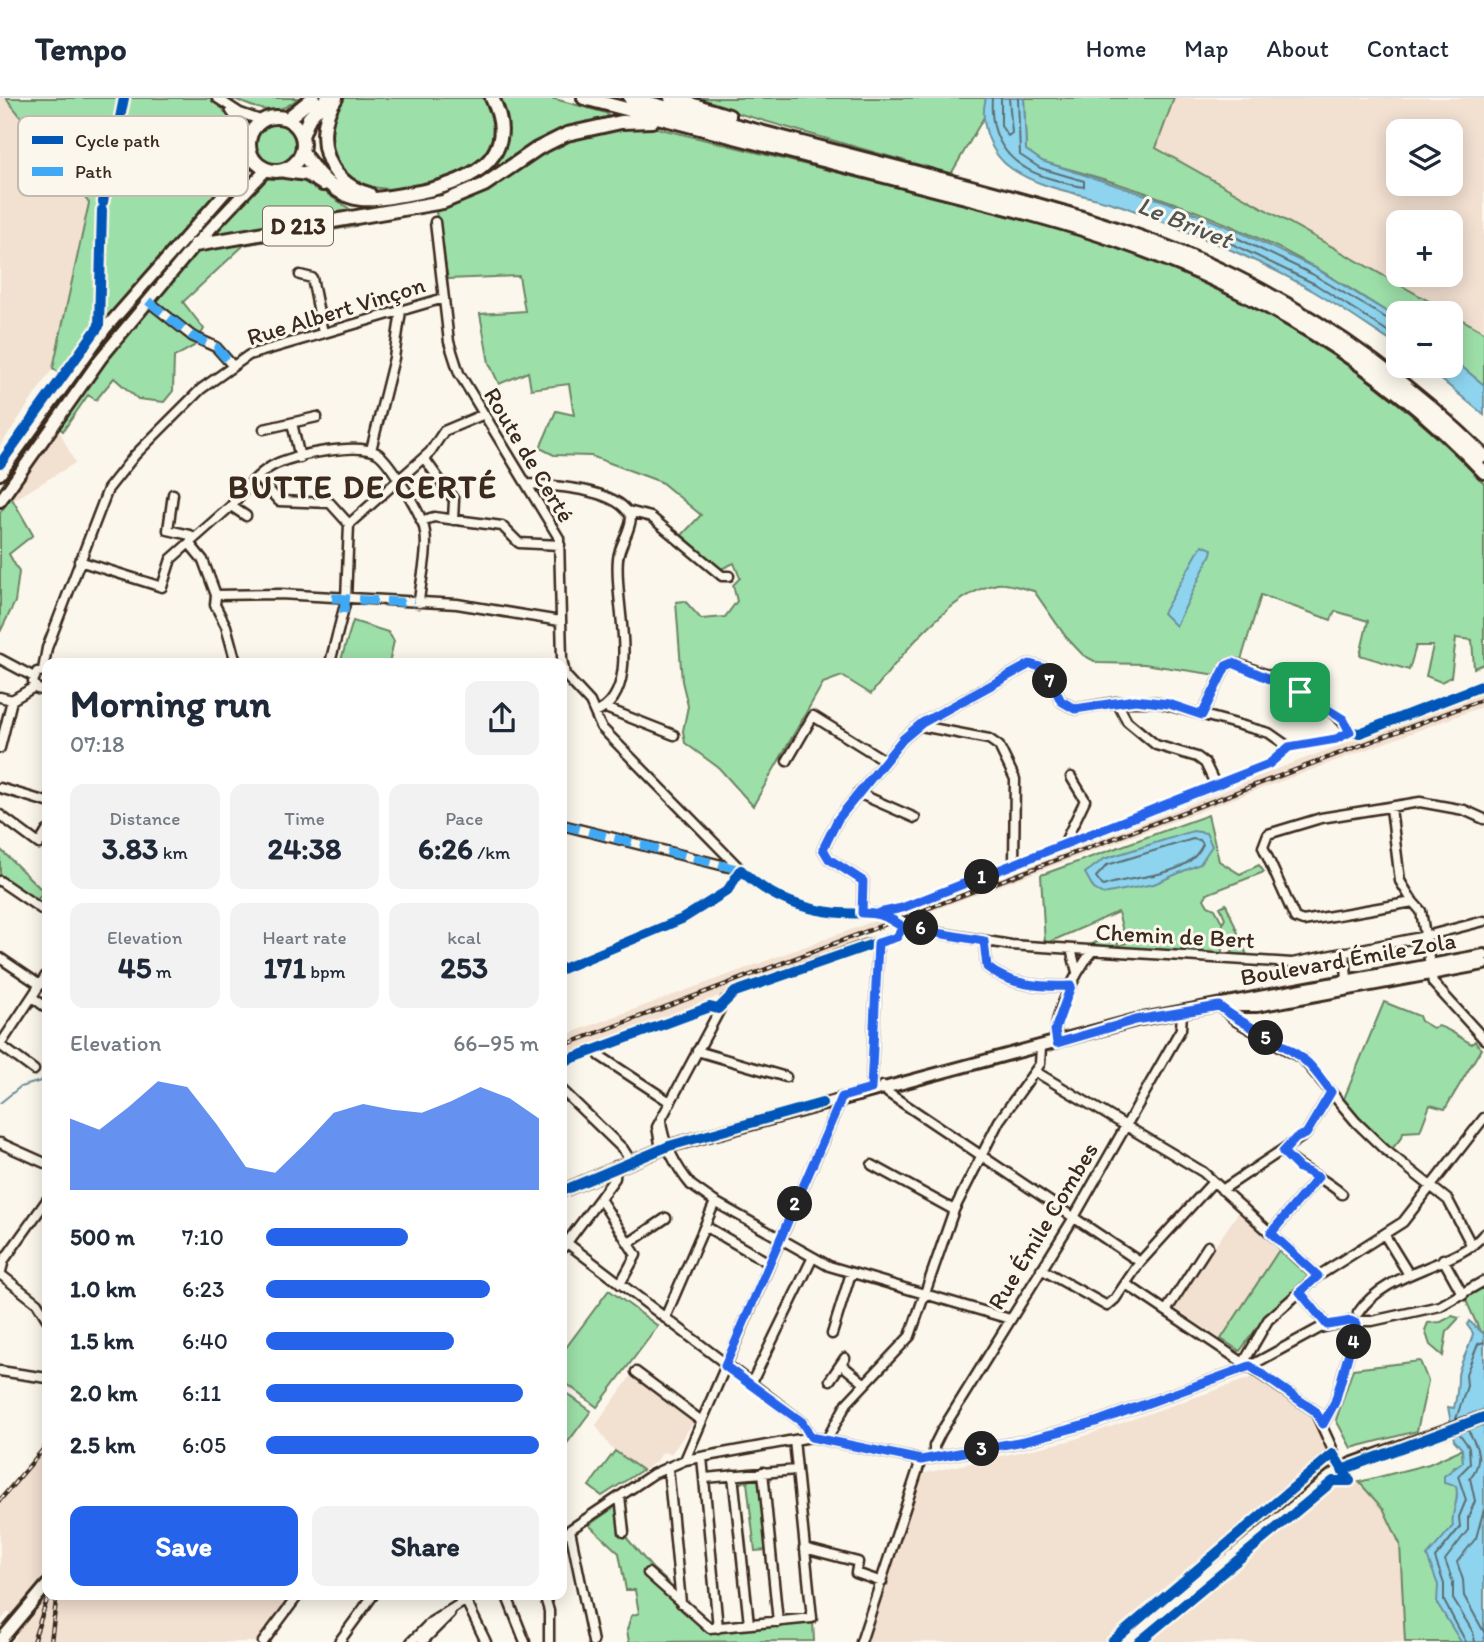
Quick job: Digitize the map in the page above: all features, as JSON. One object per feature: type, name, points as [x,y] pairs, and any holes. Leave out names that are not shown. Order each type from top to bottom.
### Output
[{"type":"highway","points":[[313,98],[287,119],[271,118],[263,121],[250,138],[252,156],[266,170],[307,174],[362,206],[401,210],[443,202],[472,191],[567,134],[621,122],[644,120],[683,129],[693,126]]},
{"type":"highway","points":[[327,98],[309,118],[302,136],[303,152],[325,179],[347,195],[382,198],[448,186],[481,169],[495,151],[500,135],[500,117],[492,98]]},
{"type":"highway","points":[[337,98],[324,129],[327,157],[347,184],[382,198]]},
{"type":"highway","points":[[584,98],[1049,219],[1116,240],[1204,274],[1285,316],[1360,365],[1436,426],[1484,472]]},
{"type":"highway","points":[[630,98],[1088,220],[1203,262],[1272,297],[1359,351],[1420,397],[1484,456]]},
{"type":"highway","points":[[671,98],[792,135],[800,143]]},
{"type":"highway","points":[[287,119],[302,136]]},
{"type":"highway","points":[[282,171],[295,164],[303,152]]},
{"type":"highway","name":"D 213","points":[[195,245],[401,210]]},
{"type":"main road","points":[[248,162],[252,156]]},
{"type":"main road","points":[[248,189],[266,170]]},
{"type":"main road","points":[[0,474],[105,329],[222,196]]},
{"type":"main road","points":[[0,501],[101,358],[195,245],[241,196]]},
{"type":"main road","name":"Boulevard Émile Zola","points":[[1219,1006],[1256,1006],[1484,955]]},
{"type":"main road","name":"Boulevard Émile Zola","points":[[567,1189],[665,1147],[871,1089],[1057,1043],[1136,1020],[1347,979],[1484,964]]},
{"type":"main road","points":[[1127,1642],[1327,1479],[1342,1470],[1484,1417]]},
{"type":"main road","points":[[3,1641],[42,1591]]},
{"type":"street","points":[[221,101],[263,121]]},
{"type":"street","points":[[221,101],[236,116]]},
{"type":"street","points":[[248,134],[250,138]]},
{"type":"street","name":"Route de Certé","points":[[435,222],[449,342],[459,373],[482,415],[554,526],[560,545],[562,658]]},
{"type":"street","points":[[300,275],[312,278],[323,333]]},
{"type":"street","name":"Rue Albert Vinçon","points":[[46,658],[47,648],[102,500],[116,476],[201,389],[248,355],[443,298]]},
{"type":"street","points":[[148,301],[192,336],[216,347],[232,365]]},
{"type":"street","points":[[371,450],[394,358],[401,311]]},
{"type":"street","points":[[349,524],[424,458],[444,431],[482,415]]},
{"type":"street","points":[[264,429],[317,418]]},
{"type":"street","points":[[292,423],[299,458]]},
{"type":"street","points":[[79,561],[162,587],[172,559],[272,466],[346,448],[371,450],[383,458],[421,521],[425,537],[419,603]]},
{"type":"street","points":[[424,458],[454,500],[453,520]]},
{"type":"street","points":[[258,478],[279,501],[331,503],[349,524],[346,600],[331,658]]},
{"type":"street","points":[[528,484],[596,494],[624,506],[628,511],[631,525],[617,562],[622,624],[622,683],[619,694],[608,709],[595,713]]},
{"type":"street","points":[[173,494],[168,530],[190,535],[190,542],[203,560],[216,595],[217,610],[226,625],[235,658]]},
{"type":"street","points":[[231,506],[246,516]]},
{"type":"street","points":[[628,511],[651,517],[722,576],[729,576]]},
{"type":"street","points":[[421,521],[434,517],[502,526],[519,543],[560,545]]},
{"type":"street","points":[[216,595],[280,594],[346,600],[457,604],[560,621]]},
{"type":"street","points":[[0,659],[34,677]]},
{"type":"street","points":[[1202,715],[1226,666],[1233,663],[1324,705],[1343,719],[1350,732]]},
{"type":"street","points":[[862,913],[863,881],[829,859],[823,849],[838,819],[903,739],[1030,664],[1044,668],[1061,701],[1068,706],[1082,710],[1116,702],[1156,702],[1269,733],[1289,747]]},
{"type":"street","points":[[34,677],[42,673]]},
{"type":"street","points":[[34,677],[34,687]]},
{"type":"street","name":"Route de Certé","points":[[567,677],[590,702],[601,727],[764,891],[799,906],[879,913]]},
{"type":"street","points":[[879,913],[902,908],[1216,786],[1269,764],[1289,747],[1336,739],[1350,732],[1360,733],[1484,685]]},
{"type":"street","points":[[34,687],[42,691]]},
{"type":"street","points":[[0,748],[12,701],[34,687]]},
{"type":"street","points":[[0,697],[12,701]]},
{"type":"street","points":[[1116,702],[1128,721],[1156,746],[1197,757],[1205,763],[1216,786]]},
{"type":"street","points":[[608,709],[674,735]]},
{"type":"street","points":[[787,761],[813,716],[884,760]]},
{"type":"street","points":[[921,726],[995,742],[1015,779],[1014,863]]},
{"type":"street","points":[[1064,844],[1085,800],[1071,777]]},
{"type":"street","points":[[0,788],[42,801]]},
{"type":"street","points":[[858,793],[915,818]]},
{"type":"street","points":[[1413,902],[1303,921],[1295,918],[1263,847],[1268,834],[1321,818],[1427,802],[1464,810],[1484,819]]},
{"type":"street","points":[[1391,808],[1400,881],[1421,911],[1433,983],[1484,1039]]},
{"type":"street","points":[[0,815],[39,844],[42,839]]},
{"type":"street","points":[[567,826],[741,870],[727,891],[682,919],[567,967]]},
{"type":"street","points":[[0,881],[42,909]]},
{"type":"street","points":[[879,913],[903,927],[897,937],[865,945],[735,992],[718,1009],[657,1131],[678,1169],[691,1185],[811,1259],[924,1297],[1010,1320]]},
{"type":"street","name":"Chemin de Bert","points":[[903,927],[984,941],[1092,951],[1292,962],[1426,936],[1484,921]]},
{"type":"street","points":[[984,941],[987,967],[1002,977],[1039,987],[1071,986]]},
{"type":"street","points":[[871,1089],[878,943]]},
{"type":"street","points":[[1071,949],[1077,972]]},
{"type":"street","points":[[1057,1043],[1055,1030],[1071,986],[1092,951]]},
{"type":"street","points":[[1345,952],[1347,979]]},
{"type":"street","points":[[0,958],[40,985]]},
{"type":"street","points":[[34,1070],[0,1045],[42,982]]},
{"type":"street","points":[[32,997],[42,1004]]},
{"type":"street","points":[[1219,1006],[1237,1021],[1303,1059],[1384,1149],[1447,1200],[1472,1246]]},
{"type":"street","points":[[567,1060],[710,1007],[718,1009]]},
{"type":"street","name":"Rue Émile Combes","points":[[934,1458],[935,1442],[1073,1219],[1181,1029],[1182,1013]]},
{"type":"street","points":[[827,1439],[846,1403],[910,1336],[954,1210],[999,1121],[1041,1064],[1041,1047]]},
{"type":"street","points":[[596,1049],[600,1056],[670,1102]]},
{"type":"street","points":[[698,1051],[786,1077]]},
{"type":"street","points":[[1036,1072],[1203,1172],[1318,1276]]},
{"type":"street","points":[[883,1086],[888,1093],[979,1156],[1140,1262]]},
{"type":"street","points":[[1222,1190],[1283,1152],[1296,1138],[1306,1134],[1331,1092]]},
{"type":"street","points":[[685,1460],[700,1420],[842,1097]]},
{"type":"street","points":[[567,1104],[623,1149],[630,1160]]},
{"type":"street","points":[[1247,1364],[1268,1320],[1318,1276],[1403,1222],[1484,1118]]},
{"type":"street","points":[[0,1143],[42,1162]]},
{"type":"street","points":[[1283,1152],[1299,1168],[1321,1176],[1342,1195]]},
{"type":"street","points":[[872,1165],[954,1210]]},
{"type":"street","points":[[567,1242],[615,1178],[616,1166]]},
{"type":"street","points":[[602,1173],[609,1185]]},
{"type":"street","points":[[1271,1233],[1318,1177]]},
{"type":"street","points":[[1041,1269],[1107,1306],[1140,1262],[1213,1182]]},
{"type":"street","points":[[600,1199],[636,1255],[620,1284]]},
{"type":"street","points":[[665,1318],[715,1202]]},
{"type":"street","points":[[42,1206],[2,1258],[0,1274],[37,1303],[42,1311]]},
{"type":"street","points":[[629,1243],[666,1218]]},
{"type":"street","points":[[705,1226],[769,1263]]},
{"type":"street","points":[[1384,1234],[1408,1273]]},
{"type":"street","points":[[1323,1424],[1335,1402],[1357,1320],[1408,1273],[1472,1246],[1484,1234]]},
{"type":"street","points":[[1167,1311],[1208,1246]]},
{"type":"street","points":[[567,1248],[620,1284],[802,1422],[811,1437]]},
{"type":"street","points":[[751,1384],[811,1259]]},
{"type":"street","points":[[1443,1259],[1463,1295]]},
{"type":"street","points":[[832,1334],[851,1273]]},
{"type":"street","points":[[567,1532],[620,1496],[668,1467],[685,1460],[811,1437],[921,1460],[1024,1441],[1093,1423],[1247,1364],[1327,1325],[1357,1320],[1372,1321],[1440,1306],[1463,1295],[1484,1280]]},
{"type":"street","points":[[1126,1284],[1315,1411],[1342,1470]]},
{"type":"street","points":[[1300,1292],[1327,1325]]},
{"type":"street","points":[[830,1380],[844,1362],[864,1383]]},
{"type":"street","points":[[0,1371],[42,1377]]},
{"type":"street","points":[[636,1372],[700,1420]]},
{"type":"street","points":[[648,1573],[710,1628],[813,1618],[794,1440]]},
{"type":"street","points":[[702,1457],[718,1628]]},
{"type":"street","points":[[861,1642],[921,1460]]},
{"type":"street","points":[[668,1467],[681,1603]]},
{"type":"street","points":[[705,1478],[796,1469]]},
{"type":"street","points":[[763,1472],[778,1622]]},
{"type":"street","points":[[733,1475],[748,1624]]},
{"type":"street","points":[[620,1496],[624,1532]]},
{"type":"street","points":[[567,1537],[593,1642]]},
{"type":"street","points":[[804,1548],[858,1562],[856,1573],[881,1582]]},
{"type":"street","points":[[265,1641],[295,1600]]},
{"type":"street","points":[[343,1640],[370,1600]]},
{"type":"street","points":[[508,1600],[525,1642]]},
{"type":"street","points":[[546,1600],[549,1611],[549,1642]]},
{"type":"street","points":[[411,1642],[431,1622],[466,1601]]},
{"type":"street","points":[[422,1642],[466,1601]]},
{"type":"street","points":[[466,1601],[486,1642]]},
{"type":"shaded area","points":[[0,98],[6,98],[20,116],[18,116],[18,196],[83,196],[89,203],[53,368],[0,446]]},
{"type":"shaded area","points":[[1174,98],[1484,98],[1484,332],[1463,320],[1463,301],[1429,301],[1404,287],[1463,287],[1463,210],[1386,210],[1386,277],[1156,147]]},
{"type":"shaded area","points":[[57,426],[75,463],[12,501],[11,497],[33,465],[35,457]]},
{"type":"shaded area","points":[[1484,691],[1484,706],[904,921],[892,914]]},
{"type":"shaded area","points":[[877,920],[889,925],[856,937],[858,942],[567,1055],[567,1034]]},
{"type":"shaded area","points":[[1238,1213],[1279,1250],[1221,1339],[1173,1307]]},
{"type":"shaded area","points":[[631,1376],[693,1423],[671,1454],[663,1452],[656,1462],[642,1470],[610,1447],[596,1425]]},
{"type":"shaded area","points":[[1256,1376],[1316,1416],[1354,1477],[1384,1510],[1400,1544],[1405,1642],[864,1642],[921,1474],[1073,1440]]},
{"type":"shaded area","points":[[42,1446],[42,1600],[290,1600],[259,1642],[13,1642],[23,1624],[8,1612],[0,1621],[0,1498]]},
{"type":"green space","points":[[6,98],[298,98],[275,110],[251,106],[235,99],[224,111],[228,116],[20,116]]},
{"type":"green space","points":[[343,98],[484,98],[495,128],[485,153],[462,172],[429,185],[394,189],[362,184],[338,169],[329,143],[332,119]]},
{"type":"green space","points":[[498,98],[551,98],[606,113],[612,120],[649,126],[1044,225],[1168,267],[1281,322],[1343,362],[1402,407],[1484,483],[1484,664],[1474,668],[1472,640],[1456,638],[1451,677],[1441,682],[1426,676],[1433,646],[1416,646],[1409,670],[1360,655],[1368,621],[1335,611],[1331,620],[1261,595],[1241,660],[1232,659],[1217,675],[1144,664],[1098,663],[1083,655],[1066,637],[1034,591],[997,584],[979,590],[943,613],[871,694],[842,676],[823,683],[753,806],[719,768],[685,743],[683,731],[688,706],[682,681],[676,602],[685,601],[701,619],[725,617],[737,601],[733,585],[740,578],[734,563],[721,569],[682,535],[701,515],[661,482],[591,456],[554,455],[540,448],[556,411],[574,415],[569,384],[531,389],[528,372],[499,384],[489,363],[480,314],[525,311],[519,276],[448,279],[436,212],[499,180],[491,166],[505,133],[504,116]]},
{"type":"green space","points":[[684,98],[986,98],[984,117],[951,174]]},
{"type":"green space","points":[[1024,98],[1174,98],[1156,148],[1386,277],[1386,287],[1404,287],[1429,301],[1386,301],[1386,311],[1316,268],[1251,235],[1183,206],[1043,162],[1026,150]]},
{"type":"green space","points":[[277,124],[292,130],[298,145],[292,160],[277,166],[262,160],[256,145],[262,130]]},
{"type":"green space","points":[[298,174],[351,210],[356,226],[244,245],[183,302],[204,329],[194,346],[174,357],[173,391],[164,402],[138,399],[114,378],[96,400],[88,395],[63,431],[57,426],[105,361],[156,297],[264,177]]},
{"type":"green space","points":[[83,196],[217,196],[65,378],[53,368],[89,203]]},
{"type":"green space","points":[[1463,320],[1484,332],[1484,385],[1463,368]]},
{"type":"green space","points":[[11,497],[33,535],[9,554],[19,572],[15,602],[0,632],[0,513]]},
{"type":"green space","points":[[353,621],[388,632],[394,641],[390,658],[342,658]]},
{"type":"green space","points":[[1208,815],[1219,861],[1240,874],[1259,865],[1264,872],[1207,894],[1204,899],[1208,906],[1215,909],[1223,924],[1225,918],[1220,907],[1226,904],[1247,955],[1233,955],[1232,951],[1237,948],[1230,936],[1220,943],[1223,954],[1089,946],[1113,933],[1119,946],[1126,943],[1118,912],[1045,944],[1041,875]]},
{"type":"green space","points":[[0,849],[42,893],[37,901],[0,877]]},
{"type":"green space","points":[[1384,1002],[1419,1016],[1421,1021],[1433,1028],[1442,1027],[1472,1044],[1475,1041],[1481,1049],[1445,1109],[1430,1105],[1420,1131],[1403,1132],[1391,1150],[1343,1101]]},
{"type":"green space","points":[[1279,1250],[1308,1276],[1261,1322],[1240,1351],[1221,1339]]},
{"type":"green space","points":[[1484,1283],[1484,1334],[1482,1336],[1465,1298]]},
{"type":"green space","points":[[609,1290],[658,1326],[597,1407],[567,1384],[567,1346]]},
{"type":"green space","points":[[1452,1316],[1459,1318],[1447,1331],[1443,1356],[1430,1345],[1425,1330],[1428,1323],[1441,1322]]},
{"type":"green space","points":[[1420,1361],[1428,1381],[1417,1431],[1351,1448],[1336,1420],[1353,1369]]},
{"type":"green space","points":[[567,1394],[591,1411],[567,1443]]},
{"type":"green space","points":[[1462,1449],[1463,1462],[1455,1467],[1469,1469],[1484,1642],[1405,1642],[1400,1544],[1384,1510],[1359,1482],[1429,1464]]},
{"type":"green space","points":[[615,1451],[642,1470],[602,1496],[589,1486]]},
{"type":"green space","points":[[760,1476],[767,1550],[755,1551],[747,1482],[752,1479],[738,1484],[737,1478]]},
{"type":"green space","points":[[615,1507],[618,1508],[620,1530],[652,1568],[669,1583],[667,1586],[709,1629],[813,1621],[814,1641],[629,1642],[627,1630],[631,1616],[639,1613],[635,1590],[626,1590],[619,1553],[589,1525]]},
{"type":"water","name":"Le Brivet","points":[[986,98],[1024,98],[1026,150],[1042,161],[1167,202],[1238,231],[1315,268],[1386,312],[1386,338],[1313,291],[1247,257],[1133,210],[1040,183],[1012,169],[992,147],[985,127]]},
{"type":"water","points":[[1463,368],[1484,385],[1484,415],[1439,378],[1463,378]]},
{"type":"water","points":[[1202,545],[1212,549],[1211,554],[1176,626],[1163,613]]},
{"type":"water","points":[[1193,831],[1206,833],[1212,846],[1200,864],[1154,884],[1103,894],[1094,889],[1085,873],[1104,859]]},
{"type":"water","points":[[1469,1321],[1484,1334],[1484,1642],[1461,1642],[1437,1603],[1438,1585],[1427,1556],[1453,1526],[1456,1486],[1444,1483],[1444,1476],[1463,1462],[1462,1449],[1454,1440],[1448,1407],[1454,1408],[1459,1370],[1472,1338],[1473,1333],[1467,1325]]},
{"type":"waterway","points":[[0,1103],[20,1087],[42,1080]]},
{"type":"railway","points":[[567,1044],[1484,699]]},
{"type":"railway","points":[[0,1500],[42,1451]]},
{"type":"railway","points":[[33,1642],[47,1600]]},
{"type":"railway","points":[[51,1642],[56,1601]]},
{"type":"marked path","points":[[148,301],[192,336],[216,347],[232,365]]},
{"type":"marked path","points":[[344,613],[346,586]]},
{"type":"marked path","points":[[332,598],[414,603]]},
{"type":"marked path","points":[[567,826],[741,870]]},
{"type":"cycle path","points":[[120,116],[124,98]]},
{"type":"cycle path","points":[[103,202],[104,196]]},
{"type":"cycle path","points":[[0,464],[99,326],[102,210]]},
{"type":"cycle path","points":[[567,967],[682,919],[727,891],[741,870],[776,895],[816,910],[859,913],[902,908],[1269,764],[1289,747],[1336,739],[1350,732],[1360,733],[1484,685]]},
{"type":"cycle path","points":[[567,1060],[710,1007],[718,1009],[735,992],[899,935],[902,925],[879,913]]},
{"type":"cycle path","points":[[567,1189],[669,1146],[822,1103]]},
{"type":"cycle path","points":[[1342,1470],[1484,1417]]},
{"type":"cycle path","points":[[1112,1642],[1333,1454],[1350,1481]]},
{"type":"cycle path","points":[[1139,1642],[1333,1481],[1350,1481]]},
{"type":"district","name":"BUTTE DE CERTÉ","points":[[363,487]]},
{"type":"route","points":[[1300,692],[1237,663],[1230,663],[1202,715],[1169,704],[1135,700],[1082,710],[1061,701],[1044,668],[1035,663],[1030,664],[922,723],[903,739],[838,819],[823,849],[829,859],[863,881],[862,913],[879,913],[888,919],[899,923],[903,927],[910,926],[984,941],[987,967],[1002,977],[1039,987],[1071,986],[1054,1033],[1057,1043],[1136,1020],[1219,1006],[1237,1021],[1303,1059],[1319,1077],[1331,1092],[1306,1134],[1296,1138],[1283,1152],[1299,1168],[1318,1177],[1289,1215],[1271,1233],[1318,1276],[1300,1292],[1327,1325],[1351,1321],[1357,1324],[1357,1334],[1335,1402],[1323,1424],[1315,1411],[1250,1366],[1093,1423],[1024,1441],[921,1460],[811,1437],[807,1426],[725,1366],[842,1097],[871,1089],[878,943],[897,937],[903,931],[899,923],[879,913],[902,908],[1216,786],[1269,764],[1289,747],[1336,739],[1350,732],[1343,719],[1300,692]]}]
